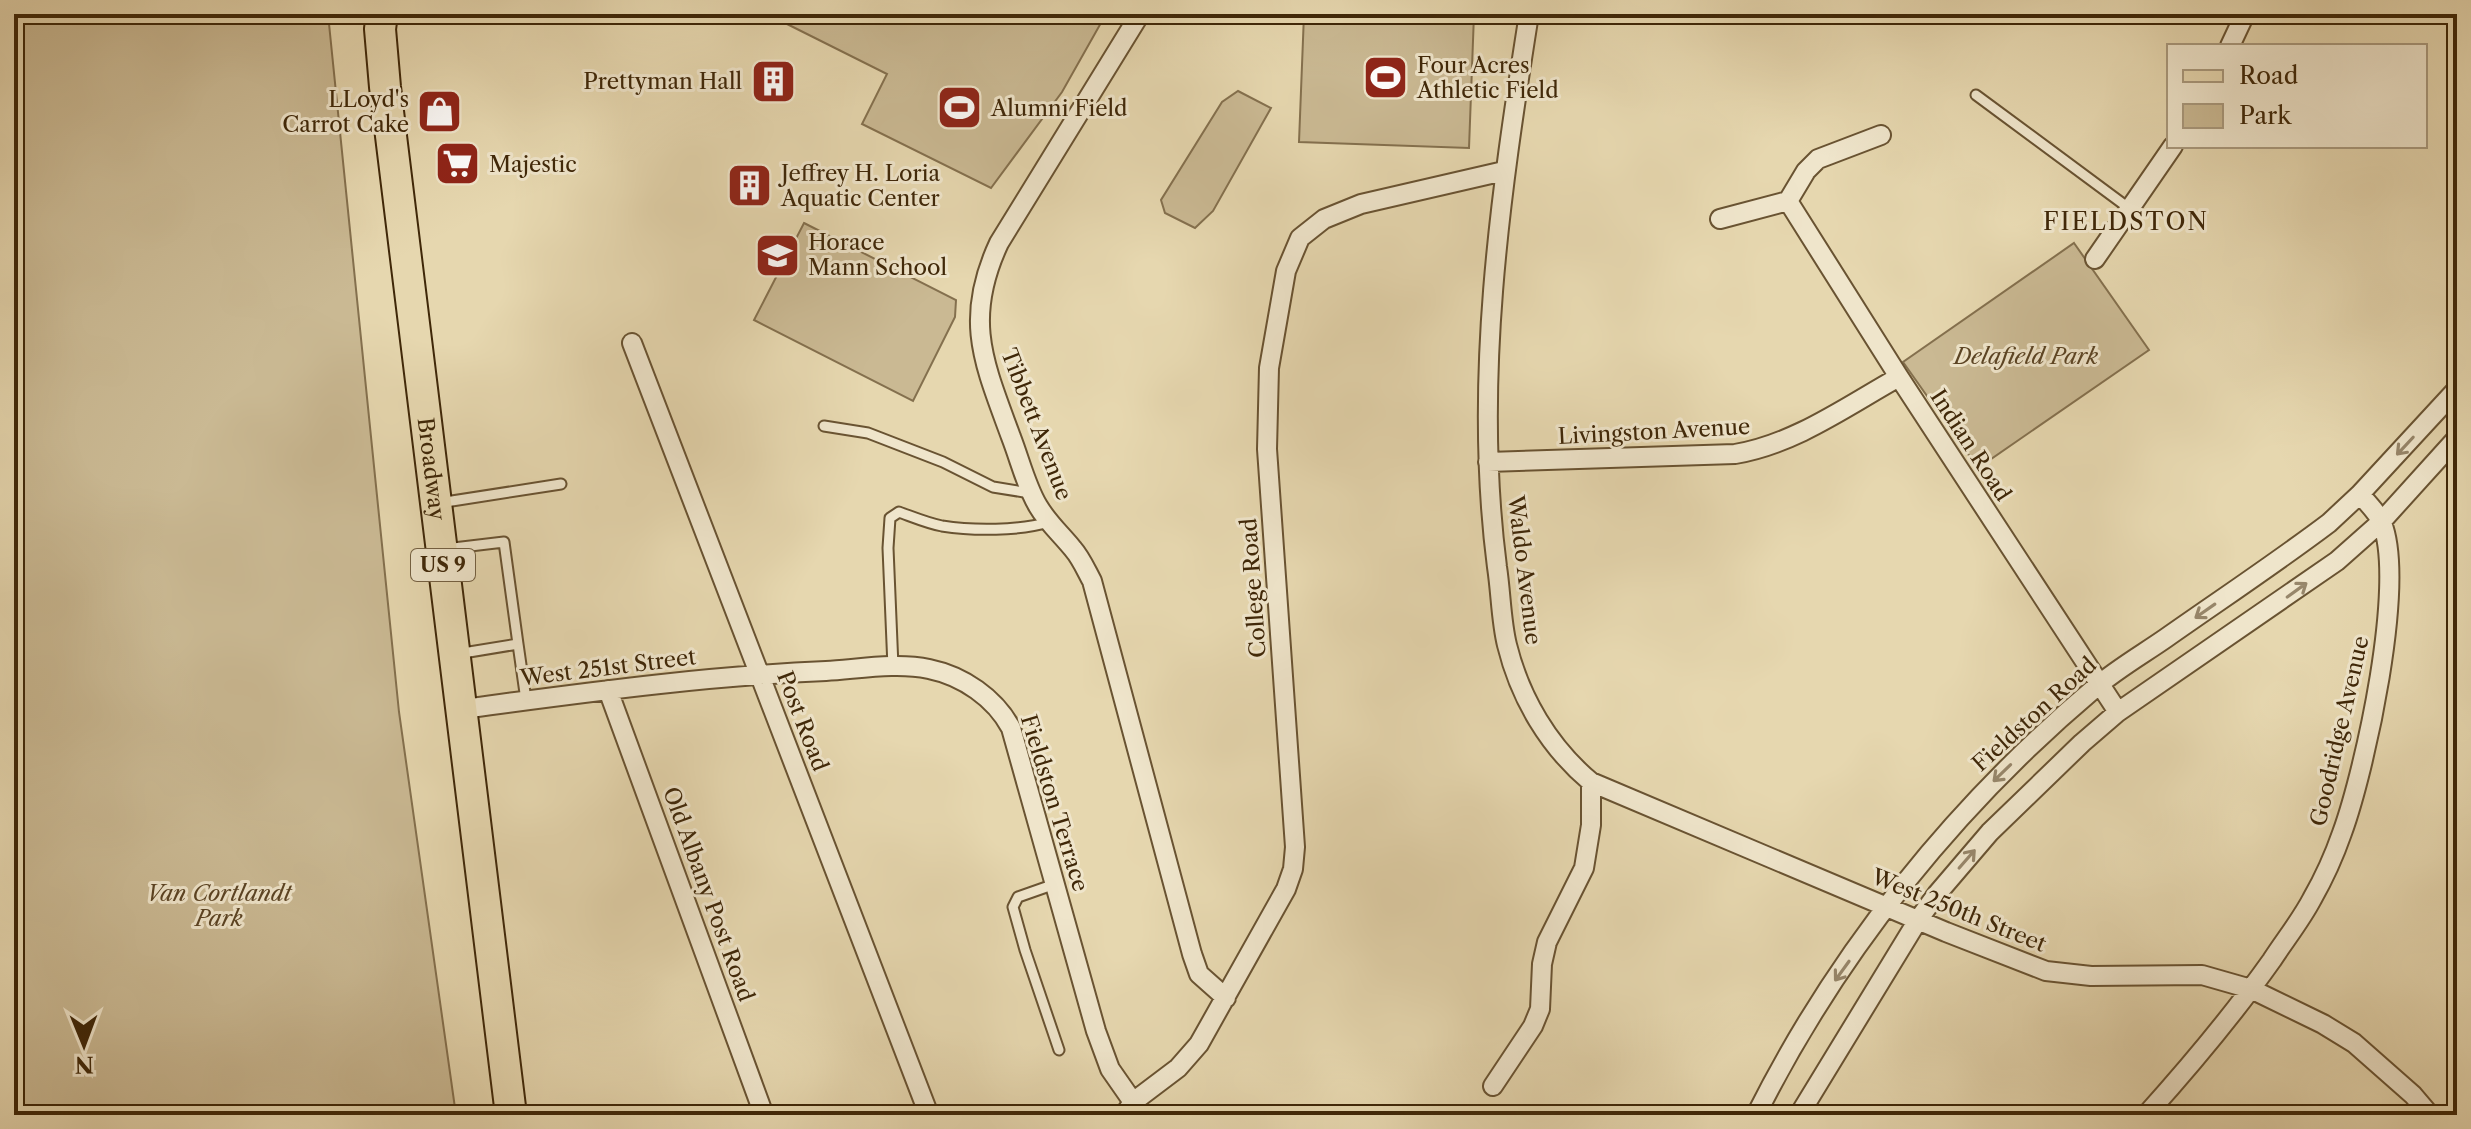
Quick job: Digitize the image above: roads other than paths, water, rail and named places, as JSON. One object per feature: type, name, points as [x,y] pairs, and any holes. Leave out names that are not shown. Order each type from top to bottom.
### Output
[{"type":"main road","name":"Broadway","points":[[382,14],[380,29],[385,87],[511,1115]]},
{"type":"street","name":"Tibbett Avenue","points":[[1140,14],[999,243],[985,272],[979,333],[986,367],[1033,494],[1049,522],[1074,550],[1092,581],[1192,954],[1199,974],[1226,998]]},
{"type":"street","name":"Waldo Avenue","points":[[1529,14],[1504,171],[1487,386],[1488,462],[1494,541],[1506,644],[1534,715],[1567,762],[1591,782]]},
{"type":"street","points":[[2231,44],[2245,14]]},
{"type":"street","points":[[1720,219],[1788,201],[1806,171],[1818,159],[1881,135]]},
{"type":"street","points":[[2095,259],[2172,148]]},
{"type":"street","name":"College Road","points":[[1129,1109],[1199,1044],[1286,889],[1293,869],[1295,847],[1267,449],[1269,368],[1286,271],[1300,238],[1324,219],[1361,204],[1504,171]]},
{"type":"street","name":"Indian Road","points":[[1788,201],[2118,712]]},
{"type":"street","name":"Post Road","points":[[632,343],[929,1115]]},
{"type":"street","name":"Livingston Avenue","points":[[1488,462],[1735,454],[1761,450],[1788,439],[1899,377]]},
{"type":"street","name":"Fieldston Road","points":[[1756,1115],[1786,1056],[1826,991],[1920,863],[1967,807],[2098,685],[2305,541],[2360,494],[2457,389]]},
{"type":"street","points":[[1799,1115],[1918,920],[1990,832],[2118,712],[2337,561],[2381,522],[2457,438]]},
{"type":"street","name":"Goodridge Avenue","points":[[2146,1115],[2205,1048],[2251,989],[2310,902],[2343,830],[2373,708],[2387,627],[2388,559],[2381,522],[2360,494]]},
{"type":"street","name":"Fieldston Terrace","points":[[759,674],[931,669],[973,688],[1001,709],[1018,746],[1096,1031],[1129,1109]]},
{"type":"street","name":"West 251st Street","points":[[462,709],[759,674]]},
{"type":"street","name":"Old Albany Post Road","points":[[608,690],[764,1115]]},
{"type":"street","points":[[1493,1086],[1533,1026],[1540,1009],[1542,964],[1547,942],[1584,868],[1591,825],[1591,782]]},
{"type":"street","name":"West 250th Street","points":[[1591,782],[1888,908],[2046,971],[2091,976],[2202,975],[2251,989],[2323,1024],[2354,1043],[2413,1095],[2430,1115]]},
{"type":"lane","points":[[1976,95],[2130,209]]},
{"type":"lane","points":[[824,426],[868,433],[943,462],[993,487],[1033,494]]},
{"type":"lane","points":[[436,503],[561,484]]},
{"type":"lane","points":[[893,668],[888,548],[890,518],[899,512],[941,526],[980,528],[1028,528],[1049,522]]},
{"type":"lane","points":[[441,549],[504,542],[526,701]]},
{"type":"lane","points":[[454,655],[518,644]]},
{"type":"lane","points":[[1055,884],[1018,897],[1013,907],[1059,1050]]},
{"type":"place","name":"Four Acres Athletic Field","points":[[1386,78]]},
{"type":"place","name":"Prettyman Hall","points":[[773,81]]},
{"type":"place","name":"Alumni Field","points":[[960,108]]},
{"type":"place","name":"LLoyd's Carrot Cake","points":[[440,112]]},
{"type":"place","name":"Majestic","points":[[458,164]]},
{"type":"place","name":"Jeffrey H. Loria Aquatic Center","points":[[750,186]]},
{"type":"place","name":"Horace Mann School","points":[[777,255]]},
{"type":"district","name":"FIELDSTON","points":[[2126,222]]},
{"type":"park label","name":"Delafield Park","points":[[2026,356]]},
{"type":"park label","name":"Van Cortlandt Park","points":[[219,906]]}]
